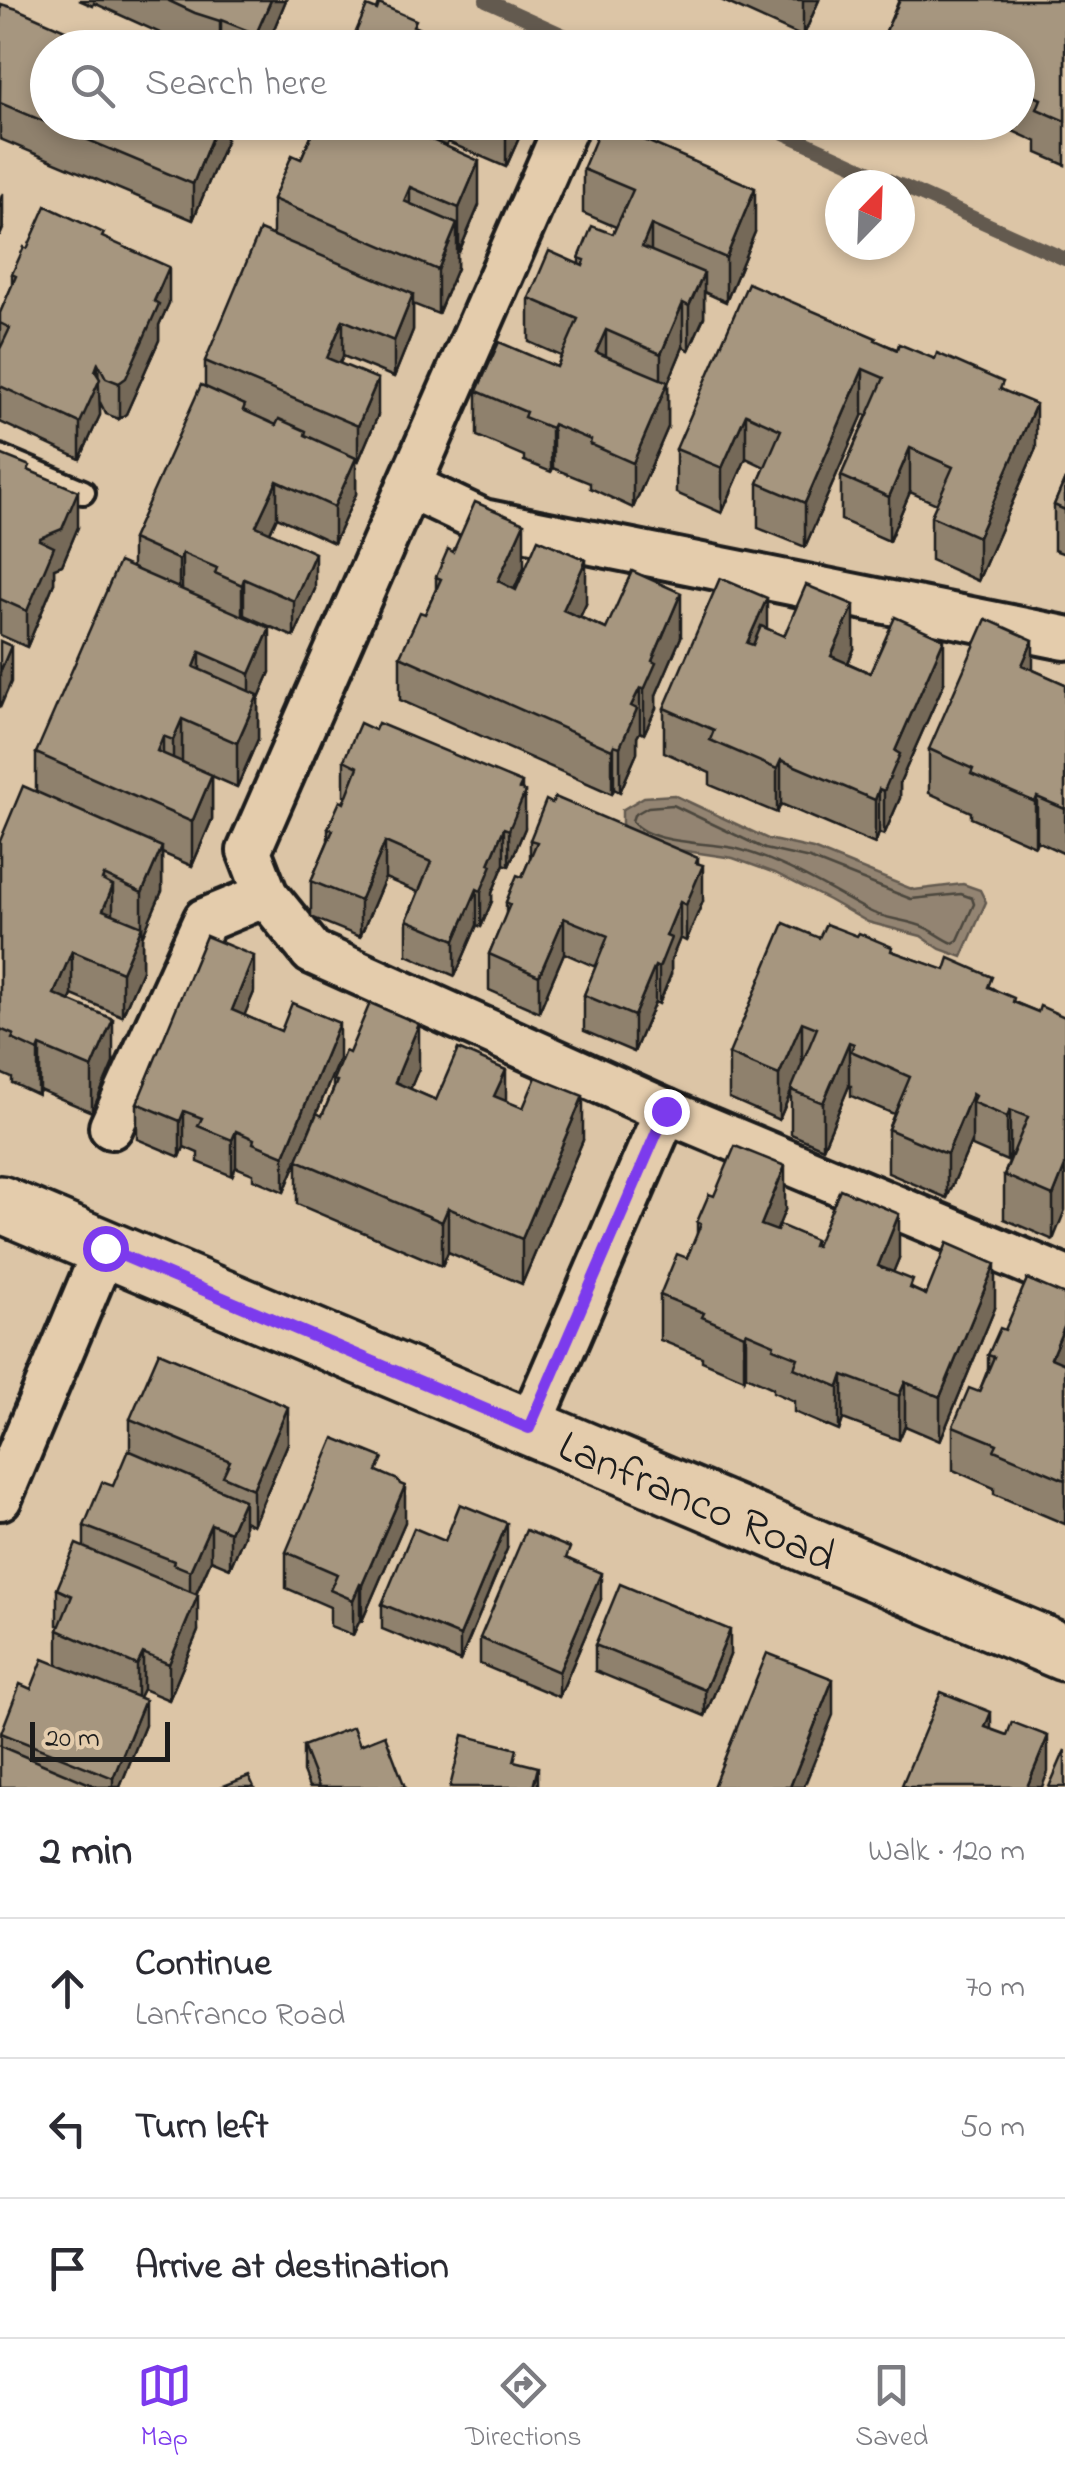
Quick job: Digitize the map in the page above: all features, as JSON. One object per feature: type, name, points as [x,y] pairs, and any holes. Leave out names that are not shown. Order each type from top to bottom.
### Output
[{"type":"street","points":[[560,140],[248,851],[266,895],[312,952],[666,1111],[1065,1278]]},
{"type":"street","points":[[409,486],[484,521],[1065,638]]},
{"type":"street","points":[[111,1127],[205,920],[266,895]]},
{"type":"street","points":[[529,1428],[666,1111]]},
{"type":"street","name":"Lanfranco Road","points":[[0,1204],[1065,1653]]},
{"type":"street","points":[[0,1498],[105,1248]]},
{"type":"lane","points":[[0,457],[83,492]]},
{"type":"water","points":[[674,795],[768,839],[813,849],[914,890],[963,884],[980,890],[986,902],[962,957],[921,936],[868,922],[775,873],[733,858],[652,846],[631,836],[622,824],[622,810],[644,797]]},
{"type":"building","points":[[167,0],[271,0],[258,30],[246,30]]},
{"type":"building","points":[[900,0],[1065,0],[1065,121],[1037,109],[1041,99],[1035,96],[1035,30],[886,30]]},
{"type":"building","points":[[1,4],[65,30],[30,30],[30,116],[0,103]]},
{"type":"building","points":[[379,4],[416,20],[413,26],[422,30],[357,30],[367,6],[377,10]]},
{"type":"building","points":[[88,140],[211,140],[193,184]]},
{"type":"building","points":[[309,140],[432,140],[479,161],[459,208],[410,187],[404,201],[457,224],[438,270],[273,199],[292,155],[301,159]]},
{"type":"building","points":[[595,140],[644,140],[755,188],[726,258],[651,225],[642,247],[704,273],[689,306],[683,303],[661,354],[606,330],[596,352],[668,382],[633,463],[590,444],[591,440],[524,417],[526,412],[477,391],[499,342],[557,367],[578,319],[529,298],[549,251],[583,266],[585,260],[579,258],[592,226],[613,234],[633,190],[583,169]]},
{"type":"building","points":[[46,206],[169,267],[154,301],[159,304],[126,378],[119,383],[106,378],[98,363],[95,371],[100,379],[80,423],[0,386],[0,349],[10,328],[0,323],[0,313],[16,276],[12,274]]},
{"type":"building","points":[[260,230],[413,294],[394,341],[343,320],[327,358],[378,379],[358,426],[205,361]]},
{"type":"building","points":[[748,283],[897,350],[899,344],[935,359],[937,353],[1003,382],[1000,389],[1036,404],[978,537],[931,516],[953,467],[910,448],[889,497],[841,476],[884,378],[863,369],[805,503],[758,483],[781,430],[746,414],[722,468],[676,449]]},
{"type":"building","points":[[201,385],[245,405],[243,410],[276,425],[279,419],[356,458],[334,507],[277,481],[256,526],[315,553],[294,601],[244,579],[242,585],[215,573],[217,568],[182,553],[179,560],[132,539]]},
{"type":"building","points":[[0,454],[78,491],[62,529],[39,540],[54,547],[27,611],[0,599]]},
{"type":"building","points":[[1065,479],[1065,510],[1054,505]]},
{"type":"building","points":[[475,502],[524,523],[498,581],[516,590],[538,539],[586,560],[563,610],[606,629],[632,571],[681,593],[652,661],[656,663],[644,690],[640,688],[631,706],[637,709],[620,747],[614,745],[612,750],[400,656],[420,612],[425,614],[441,579],[436,577],[448,549],[453,552]]},
{"type":"building","points":[[119,562],[270,628],[250,674],[200,652],[194,667],[258,695],[237,743],[182,719],[173,740],[163,736],[157,751],[212,775],[192,822],[36,753]]},
{"type":"building","points":[[720,578],[767,598],[747,643],[753,645],[761,626],[784,636],[806,585],[854,605],[831,656],[870,673],[895,617],[944,639],[895,751],[900,754],[884,791],[879,789],[875,800],[781,760],[777,769],[710,740],[714,730],[664,708]]},
{"type":"building","points":[[986,619],[1033,640],[1022,665],[1065,684],[1065,809],[1037,797],[1035,802],[971,774],[973,769],[929,749]]},
{"type":"building","points":[[0,641],[11,646],[0,672]]},
{"type":"building","points":[[360,723],[375,730],[378,723],[522,783],[519,789],[525,792],[509,830],[504,828],[481,891],[477,889],[455,940],[407,920],[431,862],[385,842],[360,901],[311,881],[333,830],[328,828],[340,801],[344,803],[358,767],[344,760]]},
{"type":"building","points":[[23,786],[162,847],[142,893],[104,875],[102,880],[113,886],[103,910],[142,926],[122,972],[72,951],[54,994],[113,1019],[92,1068],[40,1046],[38,1051],[0,1029],[0,841]]},
{"type":"building","points":[[555,797],[698,858],[696,863],[703,865],[686,905],[680,902],[666,936],[671,938],[659,968],[655,966],[634,1016],[584,995],[608,936],[564,918],[539,976],[489,954],[510,904],[506,902],[517,875],[522,877],[537,842],[530,840],[546,800],[552,803]]},
{"type":"building","points":[[784,923],[819,938],[826,924],[857,936],[859,933],[892,947],[891,951],[945,970],[949,958],[992,977],[988,987],[1014,998],[1013,1002],[1038,1012],[1040,1006],[1065,1017],[1065,1166],[1053,1196],[1004,1175],[1028,1117],[1010,1110],[1007,1117],[972,1102],[972,1094],[947,1154],[888,1129],[910,1077],[851,1051],[854,1044],[849,1042],[823,1103],[791,1090],[817,1028],[802,1022],[779,1075],[729,1054]]},
{"type":"building","points":[[206,936],[254,956],[232,1010],[281,1031],[292,1003],[339,1023],[284,1156],[236,1131],[232,1140],[198,1126],[202,1118],[184,1111],[180,1121],[137,1103]]},
{"type":"building","points":[[370,1003],[419,1024],[395,1082],[436,1100],[458,1049],[506,1070],[494,1096],[523,1108],[536,1077],[583,1096],[522,1239],[448,1208],[442,1222],[297,1160],[317,1113],[322,1116],[345,1051],[349,1053]]},
{"type":"building","points":[[735,1146],[785,1166],[761,1225],[777,1231],[780,1225],[815,1240],[816,1246],[840,1189],[899,1214],[878,1266],[913,1280],[910,1288],[926,1295],[947,1243],[995,1264],[940,1397],[905,1382],[899,1396],[843,1375],[839,1387],[794,1368],[798,1358],[773,1348],[774,1344],[702,1317],[704,1313],[660,1295],[677,1254],[687,1258],[709,1194],[714,1196]]},
{"type":"building","points":[[1027,1279],[1065,1295],[1065,1325],[1051,1358],[1065,1364],[1065,1480],[994,1450],[997,1444],[953,1426],[969,1388],[979,1392],[994,1357],[988,1355],[1000,1328],[1005,1330]]},
{"type":"building","points":[[159,1352],[288,1407],[253,1489],[223,1476],[230,1461],[130,1419]]},
{"type":"building","points":[[334,1438],[383,1458],[377,1471],[405,1486],[353,1600],[330,1590],[337,1574],[286,1552]]},
{"type":"building","points":[[128,1450],[244,1500],[230,1532],[211,1524],[190,1571],[84,1526],[102,1482],[113,1486]]},
{"type":"building","points":[[460,1504],[507,1523],[460,1636],[382,1604],[414,1528],[445,1541]]},
{"type":"building","points":[[526,1530],[570,1548],[566,1558],[601,1573],[559,1672],[480,1638]]},
{"type":"building","points":[[76,1544],[198,1595],[169,1664],[143,1653],[137,1665],[58,1630],[72,1596],[57,1589]]},
{"type":"building","points":[[620,1584],[730,1630],[705,1690],[595,1645]]},
{"type":"building","points":[[767,1653],[833,1679],[790,1787],[713,1787]]},
{"type":"building","points":[[43,1659],[145,1700],[113,1778],[1,1733],[20,1684],[31,1689]]},
{"type":"building","points":[[941,1692],[991,1712],[985,1727],[1007,1735],[1012,1722],[1048,1736],[1027,1787],[902,1785]]},
{"type":"building","points":[[353,1727],[360,1745],[385,1735],[405,1787],[319,1787],[303,1746]]},
{"type":"building","points":[[463,1735],[517,1749],[514,1761],[538,1767],[533,1787],[450,1787]]},
{"type":"building","points":[[0,1746],[97,1787],[0,1787]]},
{"type":"building","points":[[1065,1750],[1065,1787],[1049,1787]]},
{"type":"building","points":[[249,1776],[254,1787],[221,1787]]},
{"type":"waterway","points":[[486,0],[552,30]]},
{"type":"waterway","points":[[800,140],[866,170]]},
{"type":"waterway","points":[[915,192],[1065,259]]},
{"type":"route","points":[[105,1248],[529,1428],[666,1111]]}]
